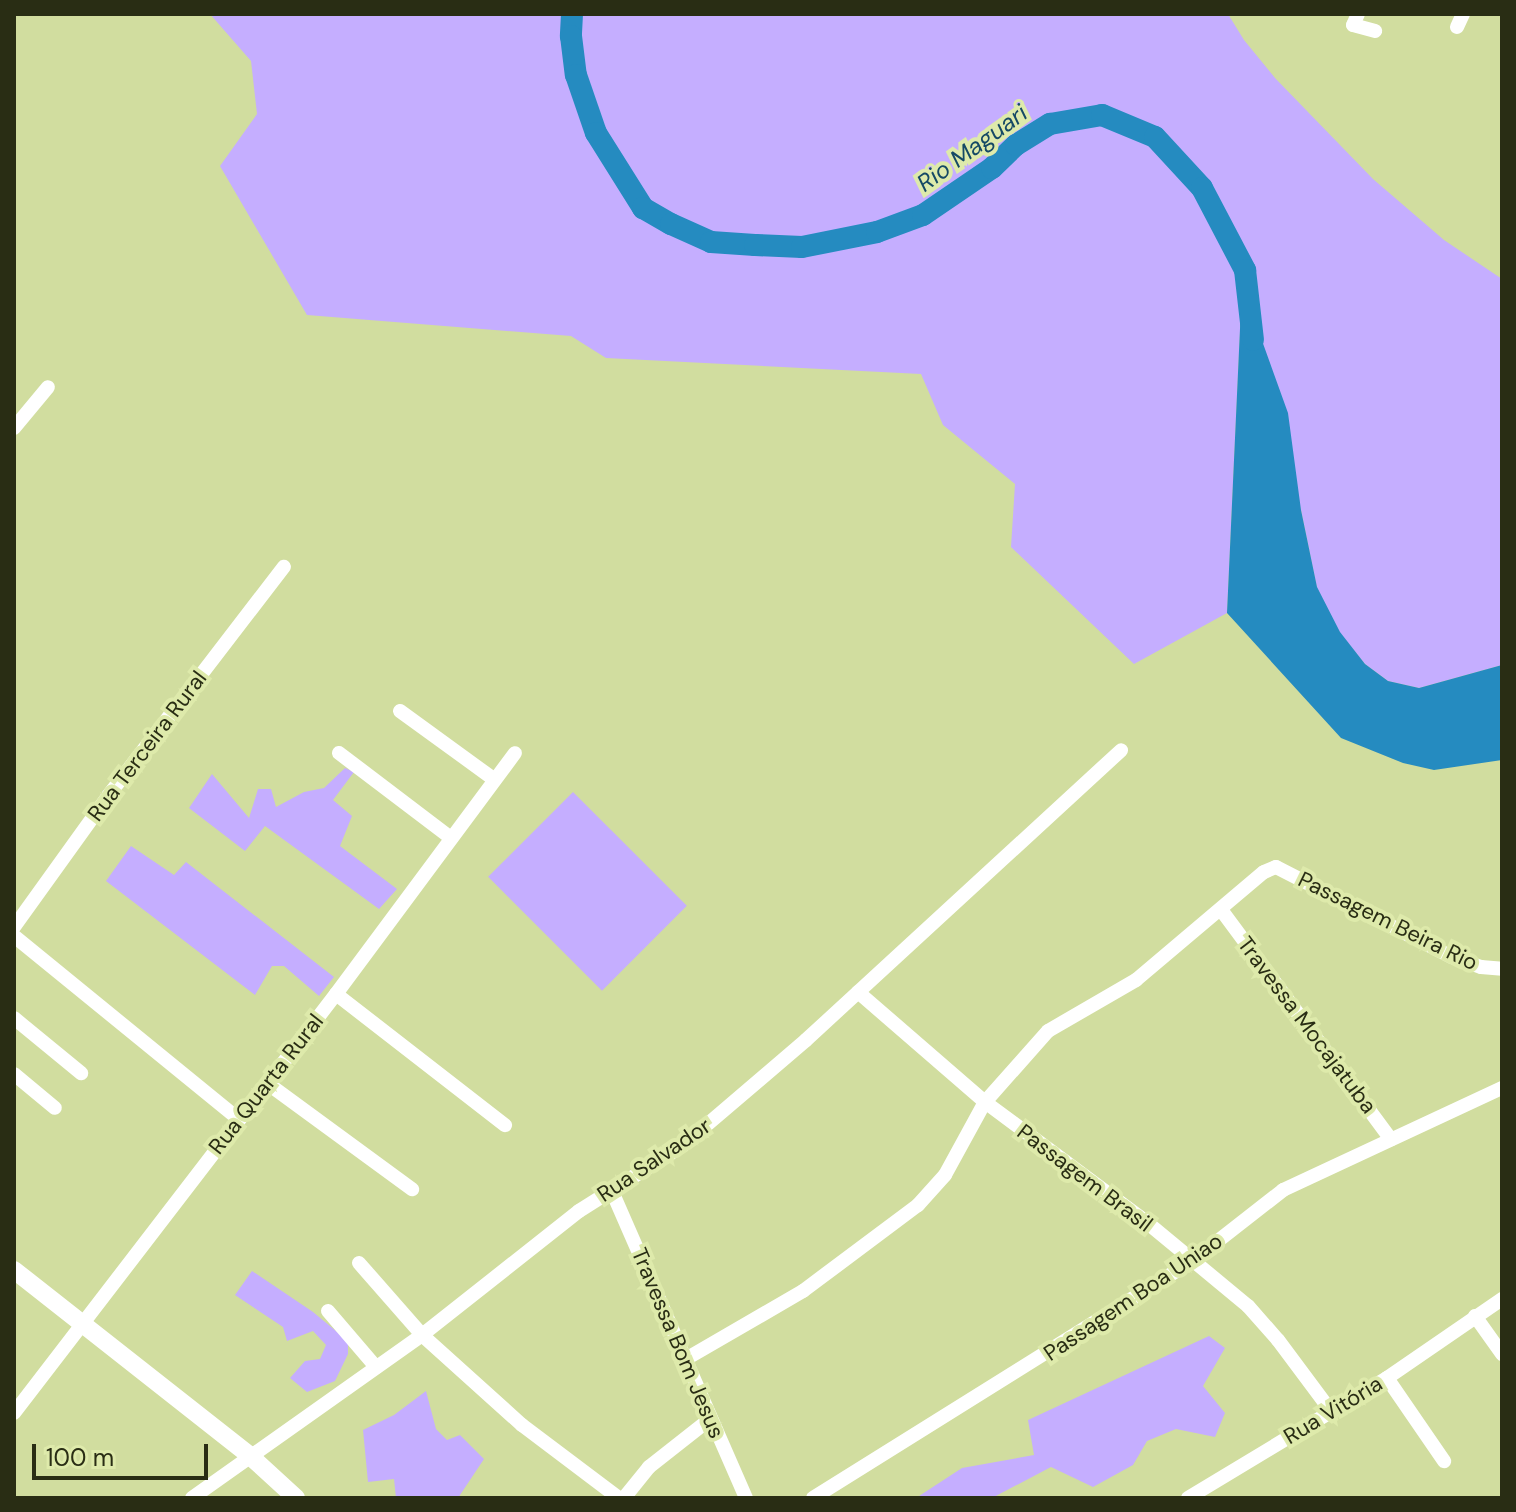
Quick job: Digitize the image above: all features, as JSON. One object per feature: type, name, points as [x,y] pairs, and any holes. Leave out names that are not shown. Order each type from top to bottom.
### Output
[{"type":"street","points":[[1356,19],[1375,31]]},
{"type":"street","points":[[21,420],[48,387]]},
{"type":"street","name":"Rua Terceira Rural","points":[[14,927],[210,654],[252,616],[284,567]]},
{"type":"street","points":[[400,711],[495,780]]},
{"type":"street","name":"Rua Salvador","points":[[192,1498],[422,1335],[539,1241],[611,1189],[682,1146],[858,992],[1121,750]]},
{"type":"street","points":[[339,753],[451,838]]},
{"type":"street","name":"Rua Quarta Rural","points":[[14,1413],[336,994],[363,951],[515,753]]},
{"type":"street","name":"Passagem Beira Rio","points":[[1222,911],[1264,872],[1276,867],[1452,957],[1481,967],[1502,969]]},
{"type":"street","points":[[684,1360],[803,1291],[918,1205],[945,1175],[985,1102],[1048,1031],[1118,992],[1222,911]]},
{"type":"street","name":"Travessa Mocajatuba","points":[[1222,911],[1391,1139]]},
{"type":"street","points":[[14,936],[238,1119]]},
{"type":"street","name":"Passagem Brasil","points":[[858,992],[985,1102],[1144,1220],[1191,1262],[1248,1306],[1278,1340],[1331,1411]]},
{"type":"street","points":[[336,994],[505,1125]]},
{"type":"street","points":[[14,1018],[81,1073]]},
{"type":"street","points":[[14,1074],[55,1108]]},
{"type":"street","points":[[267,1083],[412,1189]]},
{"type":"street","name":"Passagem Boa Uniao","points":[[813,1498],[1191,1262],[1283,1190],[1502,1088]]},
{"type":"street","name":"Travessa Bom Jesus","points":[[611,1189],[746,1498]]},
{"type":"street","points":[[359,1263],[422,1335],[522,1425],[621,1498],[649,1467],[710,1419]]},
{"type":"street","points":[[14,1270],[249,1455],[296,1498]]},
{"type":"street","name":"Rua Vitória","points":[[1188,1498],[1212,1492],[1502,1299]]},
{"type":"street","points":[[328,1311],[376,1367]]},
{"type":"street","points":[[1475,1316],[1502,1354]]},
{"type":"street","points":[[1387,1378],[1444,1461]]},
{"type":"shaded area","points":[[210,14],[1228,14],[1244,40],[1275,78],[1373,179],[1444,240],[1502,279],[1502,665],[1419,688],[1388,681],[1365,664],[1340,633],[1317,588],[1301,510],[1242,288],[1227,613],[1134,664],[1011,547],[1015,484],[943,425],[921,374],[606,358],[571,336],[307,315],[220,166],[257,114],[251,61]]},
{"type":"shaded area","points":[[345,768],[354,772],[333,800],[352,816],[340,846],[397,889],[379,909],[265,826],[245,851],[189,808],[212,774],[249,818],[258,789],[271,789],[276,807],[304,792],[324,788]]},
{"type":"shaded area","points":[[573,792],[687,906],[602,991],[488,877]]},
{"type":"shaded area","points":[[131,846],[174,875],[186,862],[334,977],[319,996],[284,966],[272,966],[255,995],[106,881]]},
{"type":"shaded area","points":[[252,1271],[313,1312],[348,1341],[348,1354],[335,1381],[307,1392],[290,1378],[305,1361],[320,1359],[326,1345],[313,1331],[287,1341],[283,1327],[235,1295]]},
{"type":"shaded area","points":[[1209,1336],[1225,1348],[1203,1386],[1225,1413],[1215,1437],[1176,1429],[1147,1441],[1133,1465],[1093,1487],[1051,1467],[992,1498],[916,1498],[962,1468],[1034,1455],[1028,1420]]},
{"type":"shaded area","points":[[426,1391],[436,1429],[447,1440],[460,1435],[484,1459],[458,1498],[396,1498],[394,1479],[368,1482],[363,1430],[394,1415]]},
{"type":"water","points":[[1242,285],[1288,413],[1301,510],[1317,587],[1340,632],[1365,664],[1388,681],[1419,688],[1502,665],[1502,760],[1434,770],[1403,763],[1341,738],[1227,613]]},
{"type":"waterway","name":"Rio Maguari","points":[[572,14],[571,36],[576,75],[596,133],[643,208],[671,224],[711,242],[802,247],[877,232],[923,215],[992,168],[1016,145],[1050,124],[1102,115],[1155,137],[1202,188],[1245,270],[1253,340]]}]
